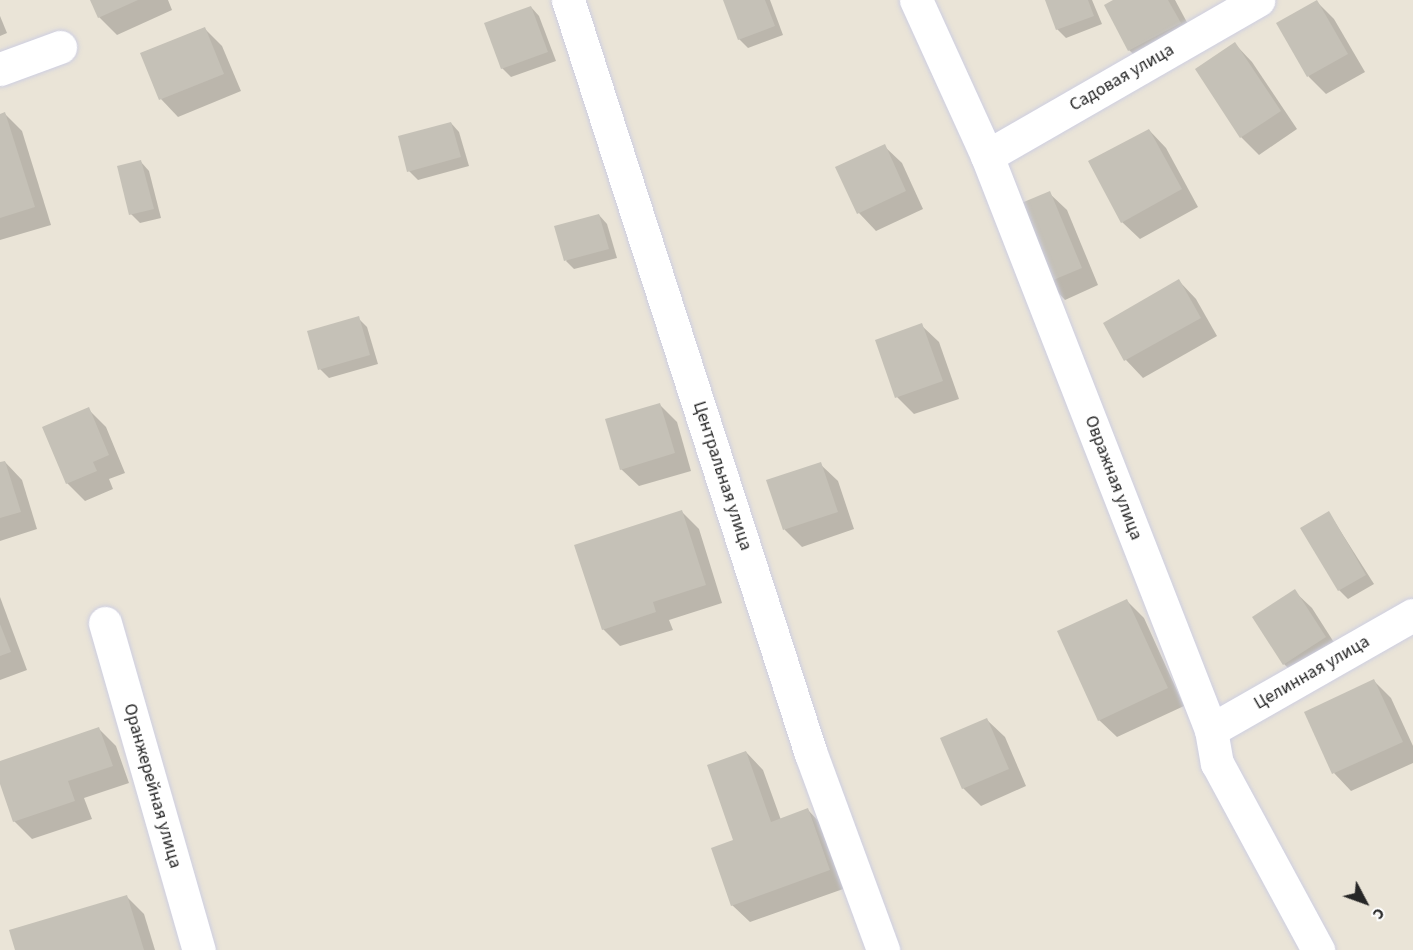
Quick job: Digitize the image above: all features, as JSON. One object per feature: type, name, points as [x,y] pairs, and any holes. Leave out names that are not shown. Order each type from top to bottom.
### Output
[{"type":"street","name":"Центральная улица","points":[[568,0],[811,754],[883,950]]},
{"type":"street","name":"Овражная улица","points":[[916,0],[987,156],[1211,730],[1217,763],[1318,950]]},
{"type":"street","name":"Садовая улица","points":[[987,156],[1258,0]]},
{"type":"street","points":[[0,69],[60,47]]},
{"type":"street","name":"Целинная улица","points":[[1211,730],[1413,615]]},
{"type":"street","name":"Оранжерейная улица","points":[[105,623],[199,950]]},
{"type":"building","points":[[90,0],[138,0],[98,18]]},
{"type":"building","points":[[723,0],[765,0],[775,26],[738,40]]},
{"type":"building","points":[[1045,0],[1088,0],[1094,16],[1056,30]]},
{"type":"building","points":[[1113,0],[1168,0],[1181,23],[1128,51],[1104,5]]},
{"type":"building","points":[[1317,0],[1348,54],[1307,77],[1276,23]]},
{"type":"building","points":[[531,6],[548,52],[501,69],[484,23]]},
{"type":"building","points":[[205,27],[224,74],[159,100],[140,53]]},
{"type":"building","points":[[1235,42],[1281,111],[1240,138],[1195,69]]},
{"type":"building","points":[[5,112],[35,207],[0,218],[0,114]]},
{"type":"building","points":[[451,122],[461,157],[407,172],[398,136]]},
{"type":"building","points":[[1149,129],[1182,189],[1121,223],[1088,161]]},
{"type":"building","points":[[885,144],[906,191],[857,214],[835,167]]},
{"type":"building","points":[[141,160],[154,209],[129,215],[117,166]]},
{"type":"building","points":[[1050,191],[1082,268],[1046,283],[1014,206]]},
{"type":"building","points":[[599,214],[609,249],[564,261],[554,226]]},
{"type":"building","points":[[1179,279],[1201,318],[1124,361],[1103,323]]},
{"type":"building","points":[[359,316],[370,355],[318,370],[307,331]]},
{"type":"building","points":[[922,323],[943,381],[895,398],[875,340]]},
{"type":"building","points":[[660,403],[675,453],[620,470],[605,419]]},
{"type":"building","points":[[89,407],[109,455],[93,462],[97,471],[66,484],[42,427]]},
{"type":"building","points":[[5,461],[21,512],[0,518],[0,462]]},
{"type":"building","points":[[821,462],[838,512],[783,530],[766,480]]},
{"type":"building","points":[[682,510],[706,585],[653,602],[656,612],[602,630],[574,545]]},
{"type":"building","points":[[1329,511],[1366,575],[1338,591],[1300,528]]},
{"type":"building","points":[[1295,589],[1326,637],[1283,665],[1252,617]]},
{"type":"building","points":[[1127,599],[1168,688],[1098,721],[1057,631]]},
{"type":"building","points":[[0,624],[11,652],[0,656]]},
{"type":"building","points":[[1374,679],[1403,742],[1332,774],[1304,712]]},
{"type":"building","points":[[987,718],[1009,769],[962,789],[940,738]]},
{"type":"building","points":[[99,727],[113,766],[68,781],[75,801],[13,822],[0,784],[0,761]]},
{"type":"building","points":[[746,751],[771,822],[808,808],[830,870],[731,906],[711,848],[733,840],[707,765]]},
{"type":"building","points":[[127,895],[144,950],[15,950],[9,930]]}]
